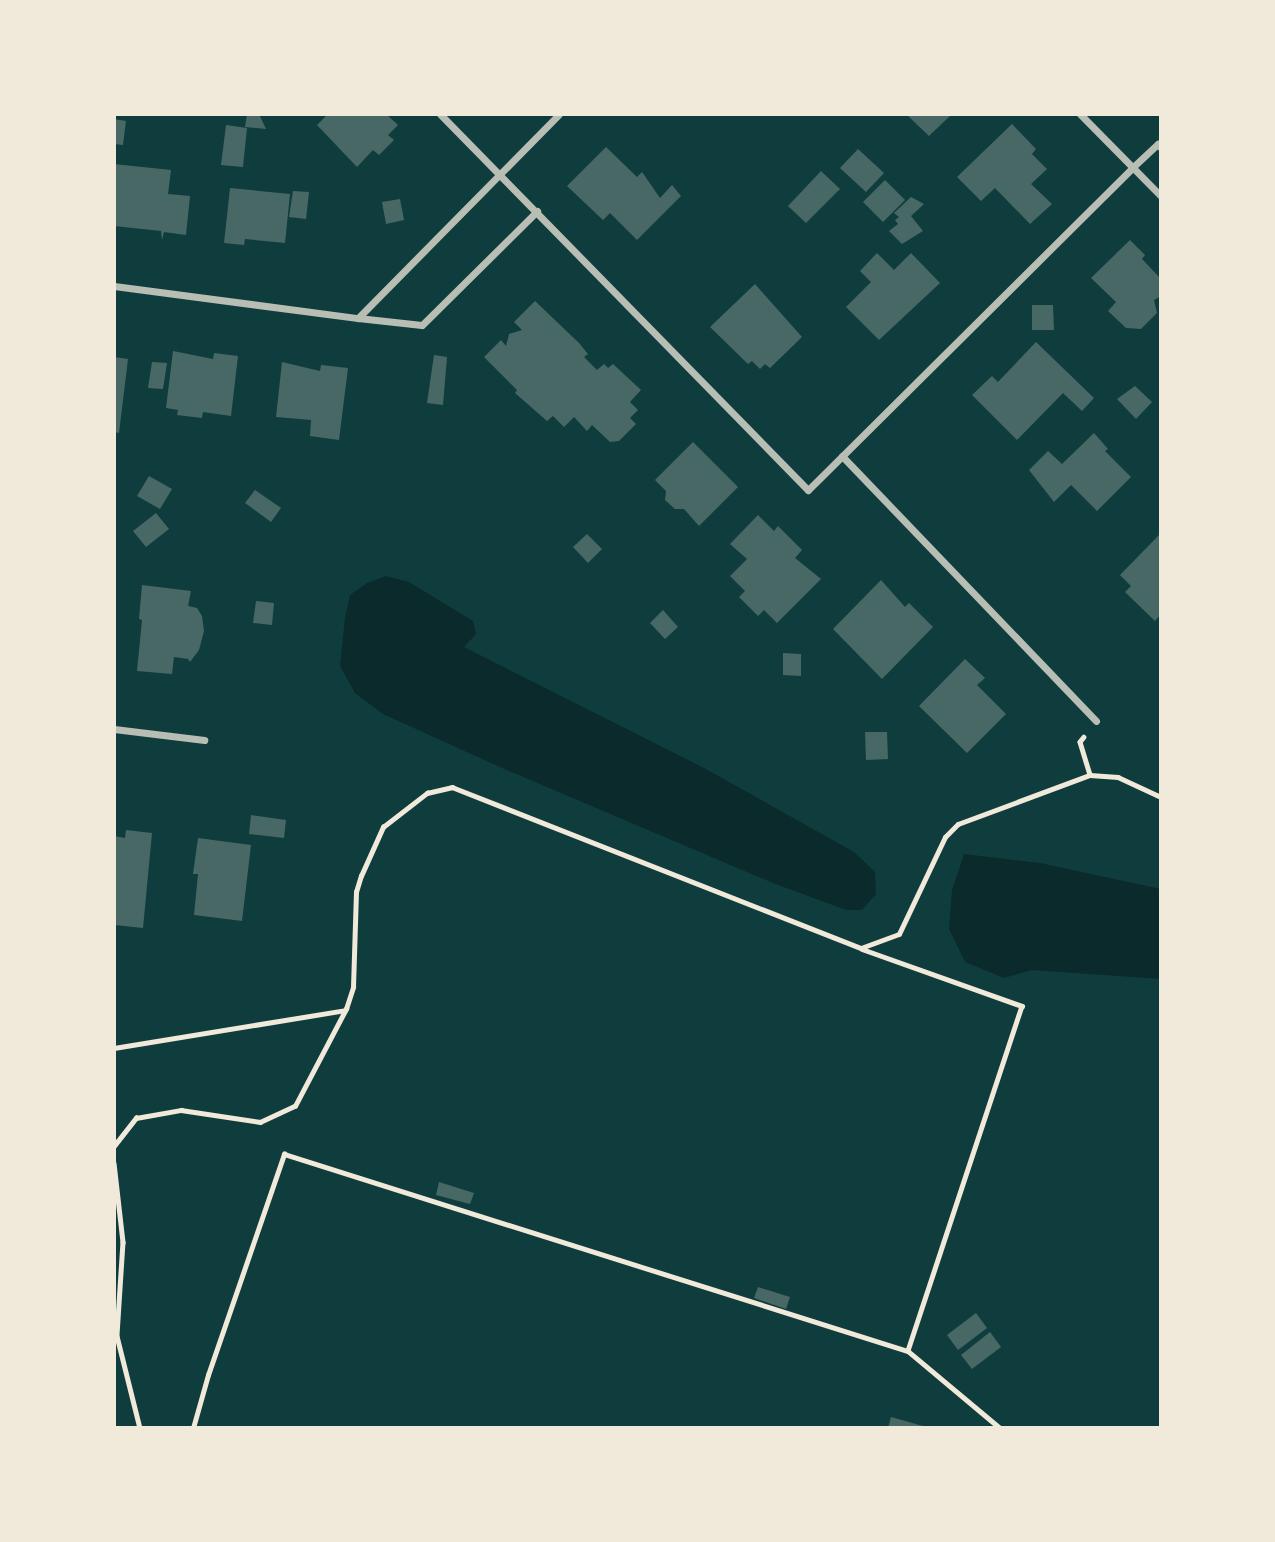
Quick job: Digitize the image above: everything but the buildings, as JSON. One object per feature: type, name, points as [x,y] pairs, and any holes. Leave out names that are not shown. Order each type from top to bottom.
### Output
[{"type":"street","points":[[440,114],[808,489],[1133,167],[1158,144],[1161,148]]},
{"type":"street","points":[[358,318],[559,114]]},
{"type":"street","points":[[1080,114],[1161,196]]},
{"type":"street","points":[[114,286],[422,326],[537,211]]},
{"type":"street","points":[[842,456],[1097,720]]},
{"type":"street","points":[[114,729],[204,740]]},
{"type":"path","points":[[1090,775],[1080,742],[1097,720]]},
{"type":"path","points":[[860,948],[899,934],[951,829],[1024,798],[1090,775],[1118,777],[1161,797]]},
{"type":"path","points":[[114,1146],[136,1118],[181,1110],[260,1122],[295,1106],[346,1009],[353,986],[355,964],[356,892],[383,827],[427,793],[452,787],[860,948],[1022,1006],[908,1351]]},
{"type":"path","points":[[114,1048],[346,1009]]},
{"type":"path","points":[[193,1428],[208,1376],[284,1154],[908,1351],[1000,1428]]},
{"type":"path","points":[[114,1163],[123,1242],[117,1336],[140,1428]]},
{"type":"water","points":[[386,576],[409,582],[473,621],[476,634],[464,647],[704,768],[854,852],[875,872],[876,894],[862,910],[846,910],[773,883],[502,768],[383,714],[355,693],[340,666],[350,595],[367,583]]},
{"type":"water","points":[[964,854],[1040,863],[1161,889],[1161,979],[1032,970],[1004,978],[965,962],[949,929],[952,890]]}]
